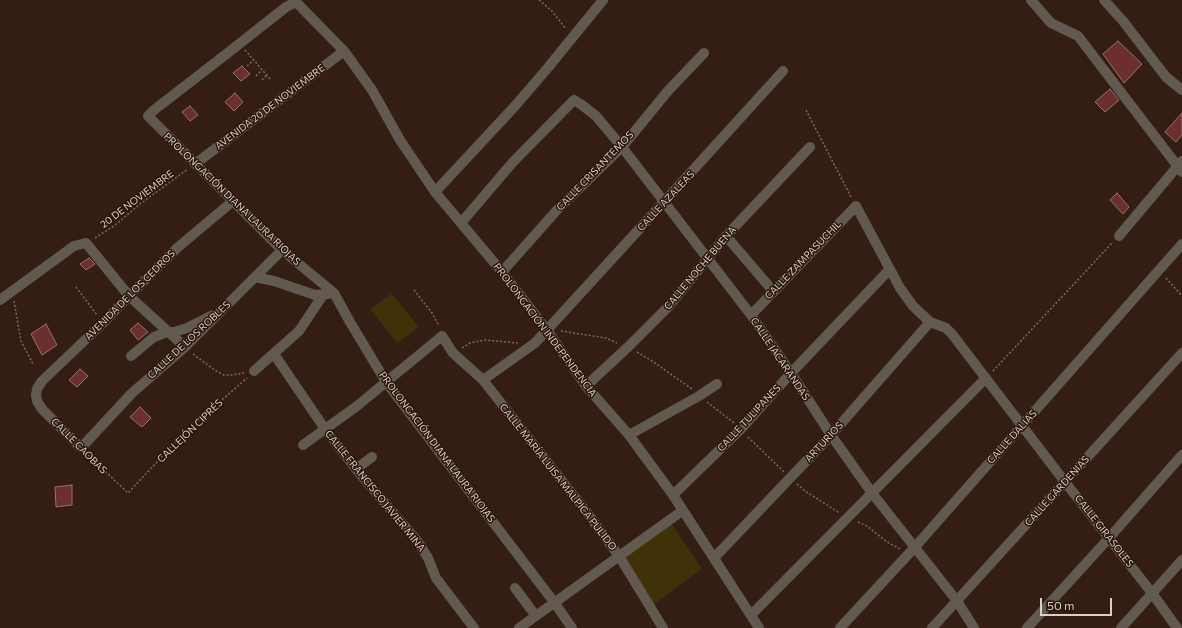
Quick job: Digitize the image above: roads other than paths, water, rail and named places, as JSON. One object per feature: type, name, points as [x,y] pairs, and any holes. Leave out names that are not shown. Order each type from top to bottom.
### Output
[{"type":"street","points":[[435,192],[515,106],[603,0]]},
{"type":"street","points":[[1030,0],[1051,24],[1078,36],[1180,166],[1119,236]]},
{"type":"street","points":[[1104,0],[1166,77],[1182,90]]},
{"type":"street","name":"PROLONGACIÓN INDEPENDENCIA","points":[[295,1],[344,50],[372,90],[400,140],[435,192],[502,272],[547,330],[586,386],[629,435],[673,495],[759,628]]},
{"type":"street","name":"PROLONGACIÓN DIANA LAURA RIOJAS","points":[[295,1],[148,116],[282,250],[334,293],[386,382],[554,602],[572,628]]},
{"type":"street","name":"AVENIDA 20 DE NOVIEMBRE","points":[[195,164],[344,50]]},
{"type":"street","name":"CALLE CRISANTEMOS","points":[[502,272],[558,210],[622,147],[667,92],[704,53]]},
{"type":"street","name":"CALLE AZALEAS","points":[[482,380],[535,343],[783,71]]},
{"type":"street","name":"CALLE JACARANDAS","points":[[461,223],[513,162],[574,100],[596,116],[622,147],[751,314],[831,435],[872,492],[957,600],[974,628]]},
{"type":"street","name":"CALLE NOCHE BUENA","points":[[586,386],[628,348],[669,306],[726,236],[810,146]]},
{"type":"street","name":"AVENIDA DE LOS CEDROS","points":[[36,395],[37,389],[42,381],[103,323],[177,248],[233,201]]},
{"type":"street","name":"CALLE GIRASOLES","points":[[856,206],[900,288],[913,306],[930,322],[946,328],[952,334],[1152,593],[1177,628]]},
{"type":"street","name":"CALLE ZAMPASUCHIL","points":[[751,314],[856,206]]},
{"type":"street","points":[[726,236],[773,291]]},
{"type":"street","points":[[0,300],[13,292],[74,246],[86,243],[129,296],[185,347]]},
{"type":"street","name":"CALLE DALIAS","points":[[840,628],[1023,425],[1182,244]]},
{"type":"street","name":"CALLE DE LOS ROBLES","points":[[81,448],[132,393],[185,347],[282,250]]},
{"type":"street","name":"CALLE TULIPANES","points":[[673,495],[741,429],[791,373],[890,269]]},
{"type":"street","points":[[255,278],[274,281],[315,295],[334,293]]},
{"type":"street","points":[[254,371],[299,330],[323,295]]},
{"type":"street","points":[[131,356],[154,338],[167,332],[174,332],[187,328],[220,312]]},
{"type":"street","name":"ARTURIOS","points":[[714,558],[831,435],[930,322]]},
{"type":"street","name":"CALLE MARÍA LUISA MALPICA PULIDO","points":[[386,382],[442,336],[453,352],[482,380],[553,468],[619,556],[663,628]]},
{"type":"street","name":"CALLE GARDENIAS","points":[[932,628],[1182,353]]},
{"type":"street","name":"CALLE FRANCISCO JAVIER MINA","points":[[274,354],[325,428],[356,469],[418,542],[428,558],[436,578],[474,628]]},
{"type":"street","points":[[751,615],[986,378]]},
{"type":"street","points":[[303,444],[357,406],[386,382]]},
{"type":"street","points":[[629,435],[699,396],[717,384]]},
{"type":"street","name":"CALLE CAOBAS","points":[[36,395],[37,401],[42,409],[81,448]]},
{"type":"street","points":[[1027,628],[1182,455]]},
{"type":"street","points":[[356,469],[372,457]]},
{"type":"street","points":[[519,628],[682,511]]},
{"type":"street","points":[[1121,628],[1182,560]]},
{"type":"street","points":[[515,588],[536,616]]}]
